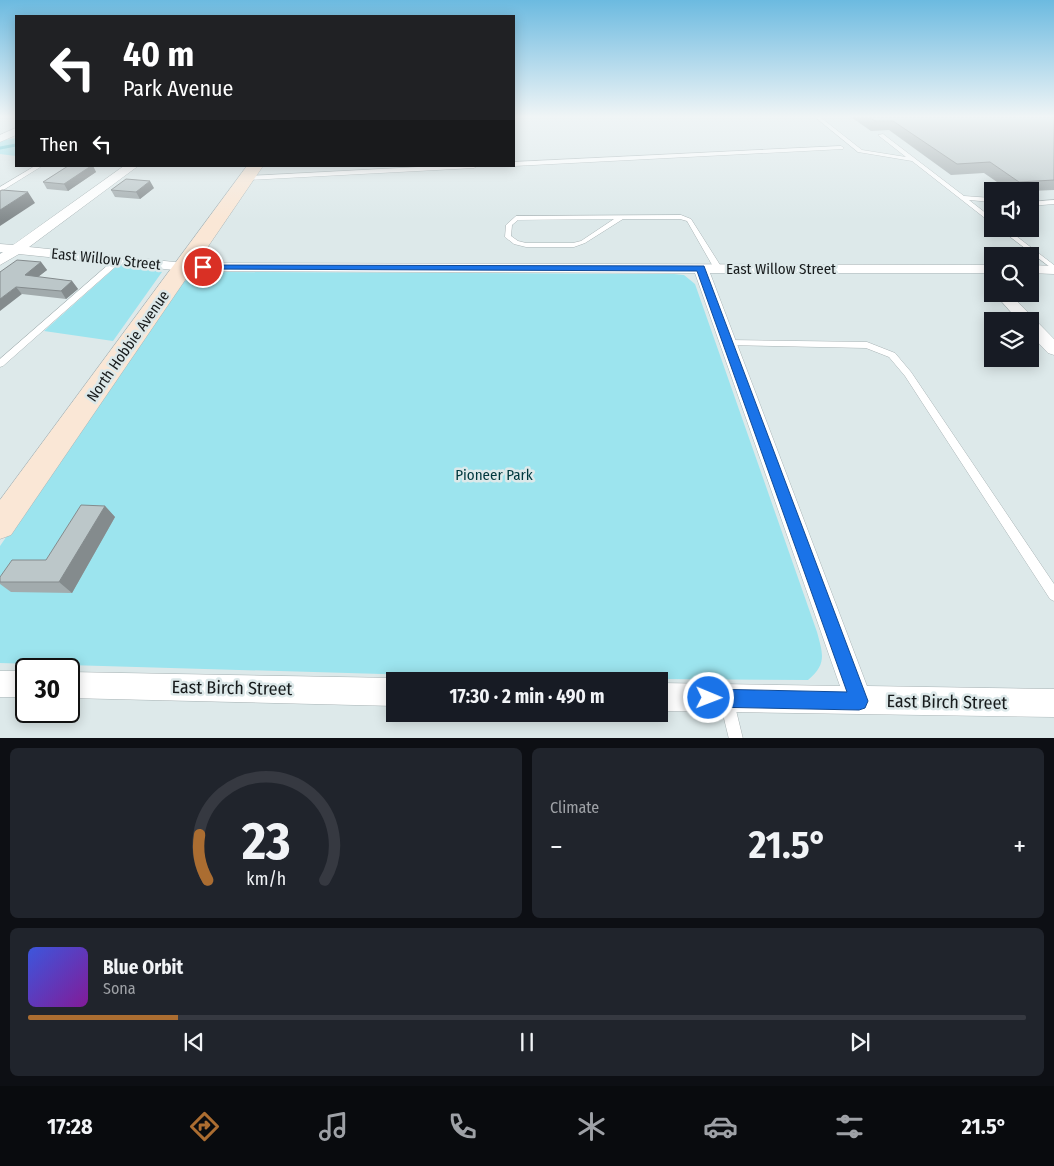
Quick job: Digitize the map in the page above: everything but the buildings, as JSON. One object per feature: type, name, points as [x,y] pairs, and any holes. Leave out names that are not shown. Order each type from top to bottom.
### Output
[{"type":"main road","name":"North Hobbie Avenue","points":[[2,519],[251,172]]},
{"type":"street","points":[[0,261],[131,167]]},
{"type":"street","name":"East Willow Street","points":[[0,248],[184,267],[984,269]]},
{"type":"street","points":[[710,268],[728,344],[859,701]]},
{"type":"street","points":[[1039,270],[1054,269]]},
{"type":"street","points":[[1010,302],[1019,312]]},
{"type":"street","points":[[1039,333],[1054,349]]},
{"type":"street","points":[[0,684],[15,684]]},
{"type":"street","name":"East Birch Street","points":[[80,685],[386,692]]},
{"type":"street","name":"East Birch Street","points":[[668,697],[1054,703]]},
{"type":"lane","points":[[515,164],[770,151]]},
{"type":"lane","points":[[859,151],[913,160]]},
{"type":"lane","points":[[902,151],[984,215]]},
{"type":"lane","points":[[0,190],[37,167]]},
{"type":"lane","points":[[251,172],[437,167]]},
{"type":"lane","points":[[961,198],[984,199]]},
{"type":"lane","points":[[1039,203],[1054,202]]},
{"type":"lane","points":[[621,218],[584,242],[574,244],[526,245],[516,243],[508,237],[509,225],[516,218],[681,217],[689,220],[710,268]]},
{"type":"lane","points":[[1013,237],[1054,269]]},
{"type":"lane","points":[[0,364],[119,260]]},
{"type":"lane","points":[[728,344],[867,345],[892,355],[908,374],[1054,596]]},
{"type":"lane","points":[[726,699],[736,738]]},
{"type":"green space","points":[[0,151],[15,151],[15,156],[0,154]]},
{"type":"green space","points":[[118,265],[155,268],[162,272],[113,341],[44,331]]},
{"type":"green space","name":"Pioneer Park","points":[[227,272],[684,275],[695,284],[817,632],[822,653],[821,664],[818,669],[808,680],[668,679],[668,672],[386,672],[386,674],[80,665],[80,658],[15,658],[15,663],[0,663],[0,546],[181,283],[199,274]]},
{"type":"route","points":[[203,267],[701,268],[859,701],[709,698]]}]
